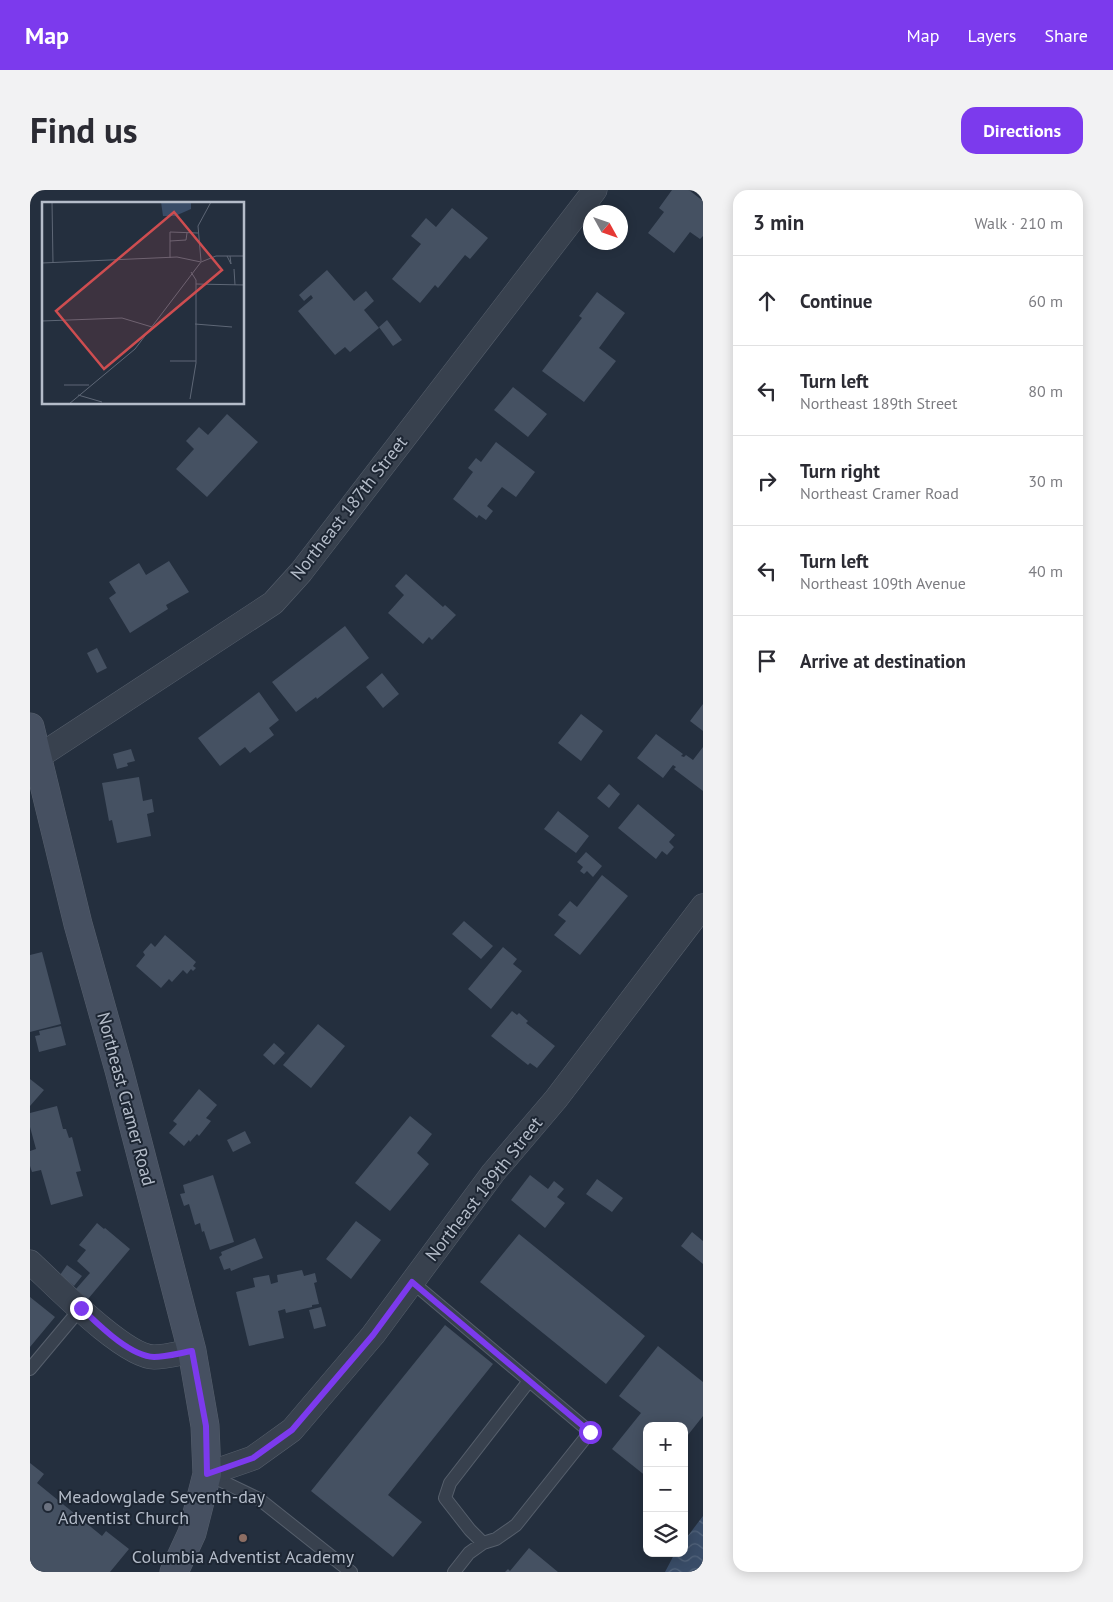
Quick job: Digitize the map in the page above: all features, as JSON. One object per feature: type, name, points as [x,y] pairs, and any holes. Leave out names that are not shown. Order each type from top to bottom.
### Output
[{"type":"street","name":"Northeast 187th Street","points":[[38,757],[273,603],[301,572],[595,190]]},
{"type":"street","name":"Northeast Cramer Road","points":[[30,727],[78,924],[120,1070],[192,1351],[206,1426],[207,1474]]},
{"type":"street","name":"Northeast 189th Street","points":[[207,1474],[253,1458],[292,1430],[373,1335],[493,1173],[556,1099],[703,906]]},
{"type":"street","points":[[30,1262],[110,1335],[134,1351],[153,1357],[192,1351]]},
{"type":"street","points":[[174,1572],[192,1532],[207,1474]]},
{"type":"lane","points":[[412,1282],[590,1432],[516,1525],[496,1539],[483,1543],[469,1553],[454,1572]]},
{"type":"lane","points":[[30,1369],[81,1308]]},
{"type":"lane","points":[[483,1543],[470,1530],[445,1498],[450,1483],[529,1381]]},
{"type":"lane","points":[[207,1474],[259,1499],[351,1572]]},
{"type":"water","points":[[703,1516],[703,1572],[665,1572],[673,1557],[688,1557],[688,1536]]},
{"type":"building","points":[[672,190],[689,190],[703,201],[703,236],[700,239],[690,232],[674,253],[648,233],[664,212],[659,208]]},
{"type":"building","points":[[452,208],[488,238],[470,259],[465,255],[438,288],[435,285],[420,303],[392,279],[421,244],[411,236],[426,218],[436,227]]},
{"type":"building","points":[[327,270],[354,301],[366,291],[374,301],[364,310],[379,328],[350,352],[345,347],[335,355],[298,311],[313,298],[311,295],[304,301],[299,295]]},
{"type":"building","points":[[597,292],[625,313],[599,348],[616,361],[584,402],[542,371],[582,318],[579,316]]},
{"type":"building","points":[[387,320],[402,340],[393,346],[379,327]]},
{"type":"building","points":[[513,387],[547,414],[528,437],[494,410]]},
{"type":"building","points":[[227,414],[258,442],[207,497],[176,469],[194,449],[186,441],[199,427],[208,435]]},
{"type":"building","points":[[496,442],[535,472],[516,497],[502,487],[487,506],[493,511],[486,520],[479,515],[477,518],[453,499],[473,472],[468,468],[476,458],[481,462]]},
{"type":"building","points":[[169,561],[189,592],[166,605],[168,609],[130,633],[109,598],[116,593],[109,582],[139,563],[146,575]]},
{"type":"building","points":[[406,574],[443,607],[445,605],[456,615],[432,640],[429,637],[423,644],[388,613],[404,595],[395,586]]},
{"type":"building","points":[[345,626],[369,658],[317,699],[316,697],[296,712],[272,682]]},
{"type":"building","points":[[97,648],[107,668],[97,673],[87,653]]},
{"type":"building","points":[[382,673],[399,694],[383,708],[366,687]]},
{"type":"building","points":[[259,692],[279,720],[269,728],[274,735],[250,753],[245,747],[220,766],[198,738]]},
{"type":"building","points":[[703,704],[703,731],[690,721]]},
{"type":"building","points":[[581,714],[603,731],[581,761],[558,743]]},
{"type":"building","points":[[656,734],[683,754],[681,756],[684,757],[686,755],[693,760],[703,747],[703,791],[674,769],[676,767],[673,765],[663,778],[637,758]]},
{"type":"building","points":[[131,749],[135,761],[127,763],[128,766],[117,769],[113,754]]},
{"type":"building","points":[[139,777],[143,801],[152,799],[154,812],[147,814],[151,836],[117,843],[112,820],[109,821],[102,783]]},
{"type":"building","points":[[609,784],[620,794],[609,808],[597,798]]},
{"type":"building","points":[[638,804],[675,835],[669,842],[674,847],[667,855],[662,851],[656,859],[618,828]]},
{"type":"building","points":[[558,811],[589,836],[576,853],[544,829]]},
{"type":"building","points":[[586,852],[602,866],[593,877],[587,871],[584,874],[580,871],[583,867],[577,862]]},
{"type":"building","points":[[602,875],[628,896],[580,955],[554,935],[566,921],[558,915],[570,901],[577,907]]},
{"type":"building","points":[[464,921],[493,946],[481,959],[452,934]]},
{"type":"building","points":[[165,935],[196,962],[193,966],[196,968],[193,971],[191,969],[187,974],[183,970],[172,982],[169,979],[161,988],[136,966],[145,955],[143,952],[151,943],[155,947]]},
{"type":"building","points":[[503,947],[517,959],[513,964],[522,971],[491,1009],[468,989]]},
{"type":"building","points":[[42,952],[61,1024],[30,1032],[30,955]]},
{"type":"building","points":[[512,1011],[517,1015],[519,1013],[528,1021],[526,1023],[555,1046],[537,1068],[530,1063],[528,1065],[491,1036]]},
{"type":"building","points":[[318,1024],[345,1046],[311,1088],[283,1065]]},
{"type":"building","points":[[61,1026],[66,1045],[39,1052],[35,1036],[40,1035],[39,1031]]},
{"type":"building","points":[[274,1043],[285,1053],[274,1065],[263,1055]]},
{"type":"building","points":[[30,1079],[44,1090],[30,1106]]},
{"type":"building","points":[[199,1089],[217,1105],[206,1118],[211,1121],[199,1136],[197,1134],[184,1146],[169,1133],[177,1124],[173,1121]]},
{"type":"building","points":[[57,1106],[63,1129],[66,1129],[69,1138],[72,1137],[81,1171],[76,1172],[83,1196],[51,1205],[41,1170],[32,1172],[30,1166],[30,1151],[36,1149],[30,1127],[30,1113]]},
{"type":"building","points":[[410,1116],[432,1134],[417,1153],[429,1164],[390,1211],[355,1183]]},
{"type":"building","points":[[245,1131],[251,1143],[233,1152],[227,1140]]},
{"type":"building","points":[[213,1175],[234,1242],[210,1250],[200,1223],[195,1225],[189,1204],[184,1206],[180,1194],[185,1193],[183,1185]]},
{"type":"building","points":[[530,1175],[548,1189],[554,1181],[564,1189],[557,1197],[565,1203],[545,1228],[511,1200]]},
{"type":"building","points":[[597,1179],[623,1198],[612,1212],[586,1194]]},
{"type":"building","points":[[356,1221],[381,1240],[351,1279],[326,1259]]},
{"type":"building","points":[[97,1223],[130,1249],[88,1299],[76,1289],[90,1273],[77,1261],[86,1250],[79,1245]]},
{"type":"building","points":[[692,1232],[703,1241],[703,1264],[681,1246]]},
{"type":"building","points":[[519,1234],[645,1336],[606,1384],[480,1282]]},
{"type":"building","points":[[255,1238],[263,1258],[231,1271],[230,1268],[224,1270],[219,1257],[222,1255],[221,1252]]},
{"type":"building","points":[[67,1265],[82,1276],[74,1286],[60,1275]]},
{"type":"building","points":[[302,1270],[304,1276],[315,1273],[317,1282],[314,1283],[319,1304],[286,1313],[285,1309],[278,1311],[284,1338],[249,1346],[236,1292],[255,1287],[253,1278],[269,1275],[271,1284],[278,1282],[277,1275]]},
{"type":"building","points":[[30,1297],[55,1317],[30,1347]]},
{"type":"building","points":[[321,1307],[326,1326],[314,1329],[309,1310]]},
{"type":"building","points":[[445,1325],[493,1364],[388,1495],[422,1522],[393,1557],[311,1491]]},
{"type":"building","points":[[658,1346],[703,1382],[703,1416],[688,1435],[688,1422],[643,1422],[643,1474],[612,1449],[641,1413],[619,1396]]},
{"type":"building","name":"Meadowglade Seventh-day Adventist Church","points":[[30,1463],[44,1474],[37,1483],[102,1536],[106,1531],[129,1549],[110,1572],[30,1572]]},
{"type":"building","points":[[529,1548],[558,1572],[505,1572],[508,1569],[510,1571]]},
{"type":"place","name":"Meadowglade Seventh-day Adventist Church","points":[[48,1507]]},
{"type":"place","name":"Columbia Adventist Academy","points":[[243,1538]]},
{"type":"route","points":[[81,1308],[110,1335],[134,1351],[153,1357],[192,1351],[206,1426],[207,1474],[253,1458],[292,1430],[373,1335],[412,1282],[590,1432]]}]
